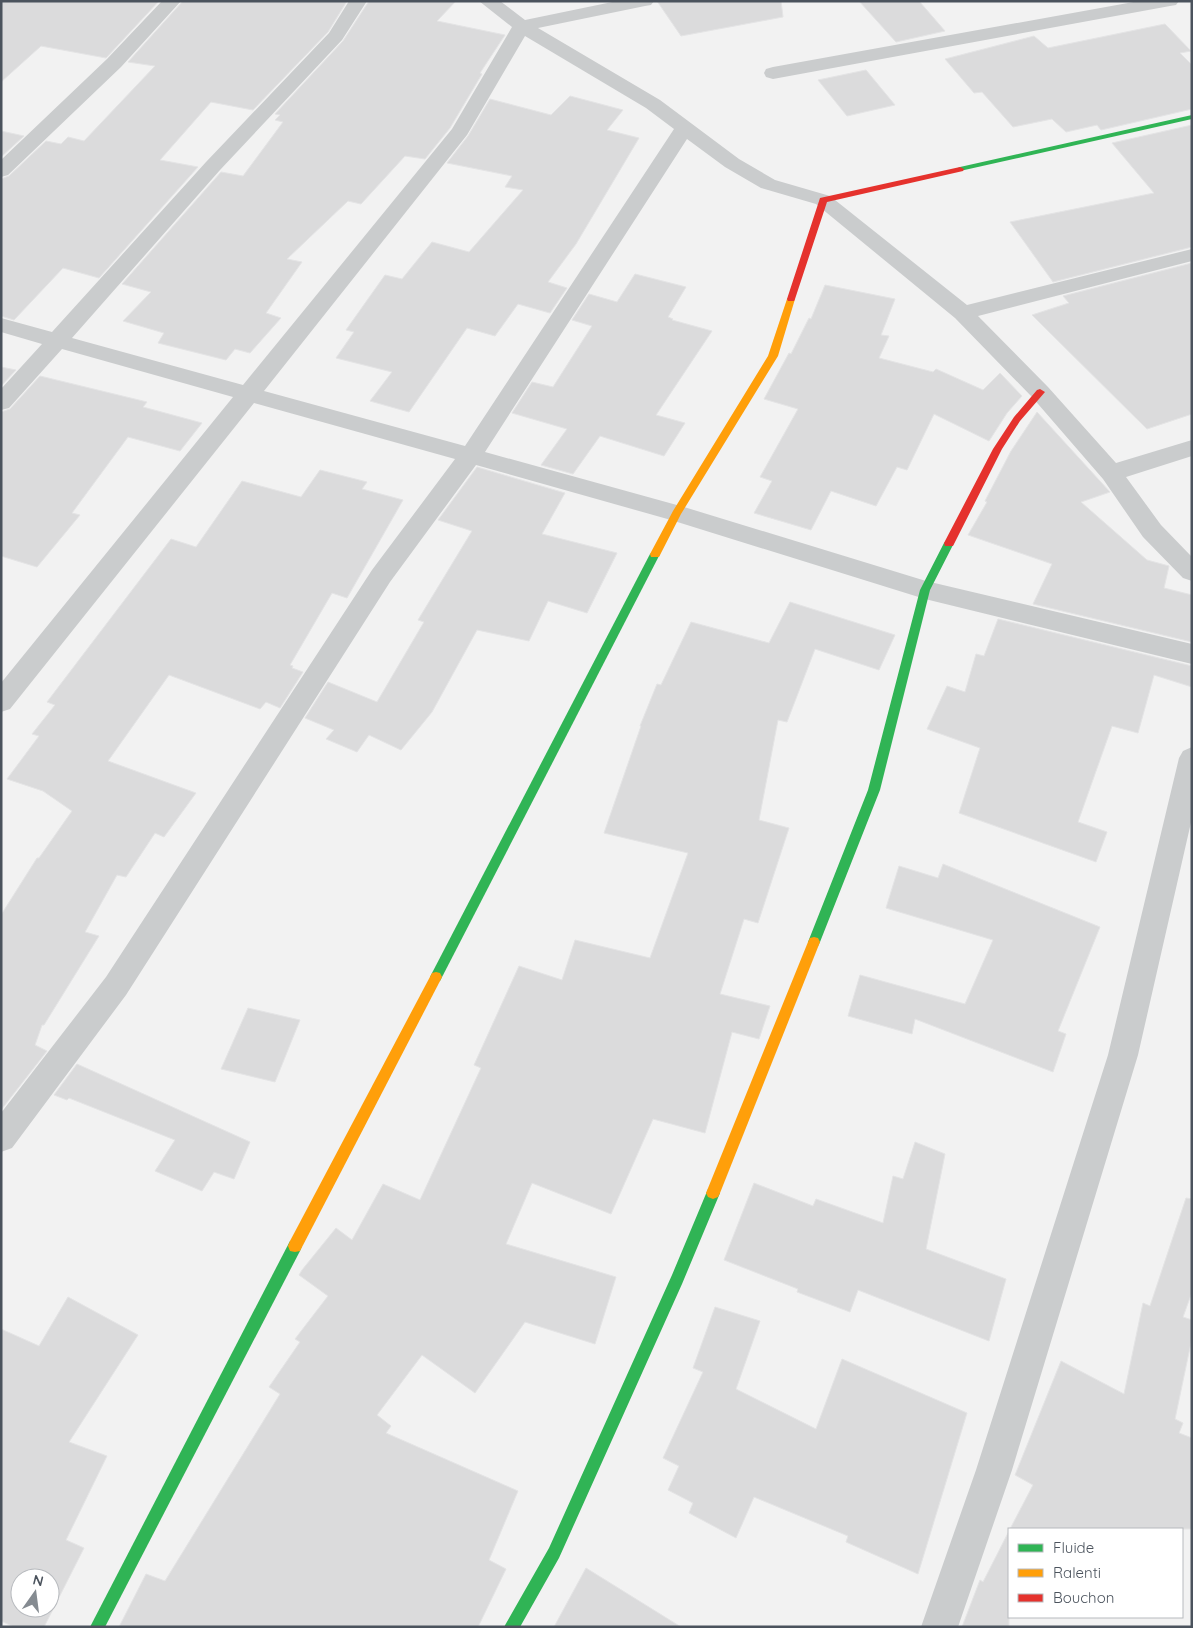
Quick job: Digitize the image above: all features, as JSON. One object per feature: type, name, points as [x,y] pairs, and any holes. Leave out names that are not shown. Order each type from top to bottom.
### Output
[{"type":"street","points":[[1,170],[114,63],[172,1]]},
{"type":"street","points":[[1,404],[213,166],[336,36],[358,1]]},
{"type":"street","points":[[488,1],[522,26],[652,104],[732,163],[768,184],[823,200],[963,312],[1040,392],[1111,473],[1152,531],[1192,572]]},
{"type":"street","points":[[1,702],[460,131],[522,26],[645,1]]},
{"type":"street","points":[[773,73],[1170,1]]},
{"type":"street","points":[[823,200],[1192,117]]},
{"type":"street","points":[[1,1138],[116,986],[381,576],[471,454],[684,129]]},
{"type":"street","points":[[97,1627],[676,513],[773,356],[823,200]]},
{"type":"street","points":[[963,312],[1192,255]]},
{"type":"street","points":[[1,325],[248,395],[471,454],[676,513],[925,590],[1192,654]]},
{"type":"street","points":[[511,1627],[554,1553],[677,1279],[746,1118],[874,790],[925,590],[998,449],[1017,419],[1040,392]]},
{"type":"street","points":[[1111,473],[1192,448]]},
{"type":"street","points":[[939,1627],[994,1470],[1123,1054],[1192,758]]},
{"type":"building","points":[[1,1],[159,1],[106,58],[41,46],[1,82]]},
{"type":"building","points":[[183,1],[347,1],[328,32],[253,110],[211,102],[160,160],[198,167],[99,278],[63,268],[14,320],[1,316],[1,179],[9,176],[46,141],[61,144],[68,137],[84,141],[155,66],[128,62]]},
{"type":"building","points":[[369,1],[456,1],[437,21],[505,35],[480,73],[482,74],[450,128],[425,159],[405,156],[361,204],[348,201],[287,259],[302,262],[266,313],[281,318],[250,353],[235,349],[226,360],[158,343],[164,333],[123,321],[151,292],[122,284],[221,172],[243,176],[283,122],[275,120],[280,115],[275,114],[343,41]]},
{"type":"building","points":[[657,1],[781,1],[783,17],[681,36]]},
{"type":"building","points":[[859,1],[919,1],[945,31],[896,42]]},
{"type":"building","points":[[1165,24],[1191,51],[1180,53],[1192,65],[1192,109],[1101,130],[1097,125],[1066,132],[1052,119],[1013,127],[982,92],[974,93],[945,59],[1034,36],[1048,48]]},
{"type":"building","points":[[866,70],[895,105],[847,116],[818,80]]},
{"type":"building","points":[[570,96],[623,110],[607,130],[639,138],[576,244],[548,282],[567,288],[550,313],[518,304],[495,336],[467,328],[409,412],[370,401],[392,372],[336,358],[354,332],[346,330],[385,275],[402,279],[432,242],[469,252],[523,190],[505,187],[512,176],[447,163],[468,136],[490,99],[551,115]]},
{"type":"building","points":[[1192,125],[1192,247],[1053,282],[1010,222],[1154,193],[1112,143]]},
{"type":"building","points":[[1,131],[24,136],[1,157]]},
{"type":"building","points":[[1192,263],[1192,414],[1147,429],[1032,315],[1069,303],[1063,296]]},
{"type":"building","points":[[635,274],[686,287],[668,317],[672,320],[712,331],[656,415],[685,423],[664,456],[600,436],[573,474],[541,465],[567,429],[512,413],[532,382],[553,387],[592,326],[572,320],[589,294],[617,302]]},
{"type":"building","points":[[825,285],[895,299],[881,335],[889,336],[879,358],[933,372],[936,369],[983,390],[1000,373],[1022,396],[1007,413],[989,441],[934,414],[907,470],[897,467],[876,506],[831,491],[811,530],[754,513],[772,481],[760,477],[798,409],[764,399],[789,353],[791,354],[809,318],[811,319]]},
{"type":"building","points":[[1,367],[16,370],[1,386]]},
{"type":"building","points":[[40,376],[147,402],[143,407],[202,423],[180,451],[128,437],[72,513],[80,515],[37,567],[1,556],[1,412],[10,409]]},
{"type":"building","points":[[1037,412],[1110,492],[1081,502],[1147,560],[1169,566],[1164,588],[1192,595],[1192,642],[1033,604],[1052,564],[968,535],[987,502],[985,501],[1011,451]]},
{"type":"building","points":[[477,467],[565,493],[542,534],[617,553],[587,613],[548,601],[529,641],[477,630],[432,712],[401,750],[369,735],[357,752],[326,739],[334,730],[305,718],[328,682],[377,702],[424,622],[418,620],[472,531],[438,520]]},
{"type":"building","points":[[320,470],[367,482],[362,489],[403,500],[347,598],[332,593],[290,665],[293,666],[292,668],[303,672],[280,708],[266,702],[260,709],[169,675],[108,761],[196,793],[164,837],[155,833],[126,877],[117,875],[85,932],[99,936],[44,1025],[42,1025],[35,1045],[47,1051],[1,1110],[1,915],[37,858],[39,858],[72,811],[43,791],[7,779],[39,736],[32,734],[55,705],[47,702],[171,539],[196,547],[242,481],[301,497]]},
{"type":"building","points":[[790,602],[895,635],[879,670],[815,649],[787,722],[778,720],[759,820],[789,828],[758,923],[744,919],[720,994],[770,1006],[759,1039],[732,1032],[705,1133],[653,1119],[611,1214],[532,1183],[506,1244],[616,1277],[595,1344],[525,1322],[475,1393],[422,1355],[377,1415],[391,1426],[386,1433],[518,1491],[489,1560],[506,1569],[478,1627],[119,1627],[146,1574],[165,1581],[280,1394],[269,1387],[300,1342],[295,1339],[328,1296],[299,1275],[302,1270],[336,1228],[352,1240],[383,1184],[420,1200],[481,1068],[474,1065],[519,966],[562,980],[575,940],[650,958],[688,853],[604,833],[640,726],[657,684],[661,685],[691,622],[769,643]]},
{"type":"building","points":[[998,619],[1192,666],[1192,687],[1154,675],[1138,733],[1112,726],[1078,822],[1107,832],[1096,862],[959,813],[980,748],[927,729],[947,686],[965,692],[976,654],[984,656]]},
{"type":"building","points":[[943,864],[1100,927],[1058,1031],[1066,1034],[1053,1072],[915,1019],[912,1034],[848,1016],[860,975],[965,1004],[993,940],[886,908],[899,866],[938,878]]},
{"type":"building","points":[[248,1008],[300,1020],[275,1082],[221,1069]]},
{"type":"building","points":[[77,1064],[250,1142],[234,1179],[214,1172],[202,1191],[155,1171],[175,1140],[69,1098],[67,1100],[54,1095]]},
{"type":"building","points":[[915,1142],[945,1154],[926,1249],[1006,1279],[989,1341],[858,1290],[850,1312],[797,1292],[798,1289],[724,1260],[754,1183],[813,1206],[816,1199],[883,1223],[893,1176],[903,1179]]},
{"type":"building","points":[[1186,1198],[1192,1199],[1192,1292],[1183,1317],[1192,1320],[1192,1338],[1175,1419],[1183,1423],[1179,1433],[1192,1438],[1192,1529],[1011,1528],[1033,1485],[1015,1475],[1061,1361],[1124,1394],[1143,1303],[1150,1306]]},
{"type":"building","points":[[68,1297],[138,1335],[69,1442],[107,1456],[66,1540],[84,1548],[60,1595],[60,1568],[10,1568],[10,1618],[49,1618],[44,1627],[14,1627],[1,1621],[1,1329],[39,1346]]},
{"type":"building","points":[[715,1307],[760,1321],[736,1389],[816,1429],[842,1359],[967,1413],[918,1574],[846,1542],[848,1536],[754,1497],[736,1538],[689,1513],[693,1503],[668,1490],[679,1466],[663,1458],[703,1372],[693,1368]]},
{"type":"building","points":[[1008,1533],[1009,1627],[962,1627],[980,1580],[983,1582]]},
{"type":"building","points":[[586,1568],[681,1627],[554,1627]]},
{"type":"traffic: fast","points":[[960,169],[1192,117]]},
{"type":"traffic: fast","points":[[814,942],[874,790],[925,590],[949,543]]},
{"type":"traffic: fast","points":[[436,977],[655,554]]},
{"type":"traffic: fast","points":[[511,1627],[554,1553],[677,1279],[713,1193]]},
{"type":"traffic: fast","points":[[97,1627],[295,1246]]},
{"type":"traffic: slow","points":[[655,554],[676,513],[773,356],[791,299]]},
{"type":"traffic: slow","points":[[713,1193],[814,942]]},
{"type":"traffic: slow","points":[[295,1246],[436,977]]},
{"type":"traffic: jam","points":[[791,299],[823,200],[960,169]]},
{"type":"traffic: jam","points":[[949,543],[998,449],[1017,419],[1040,392]]}]
